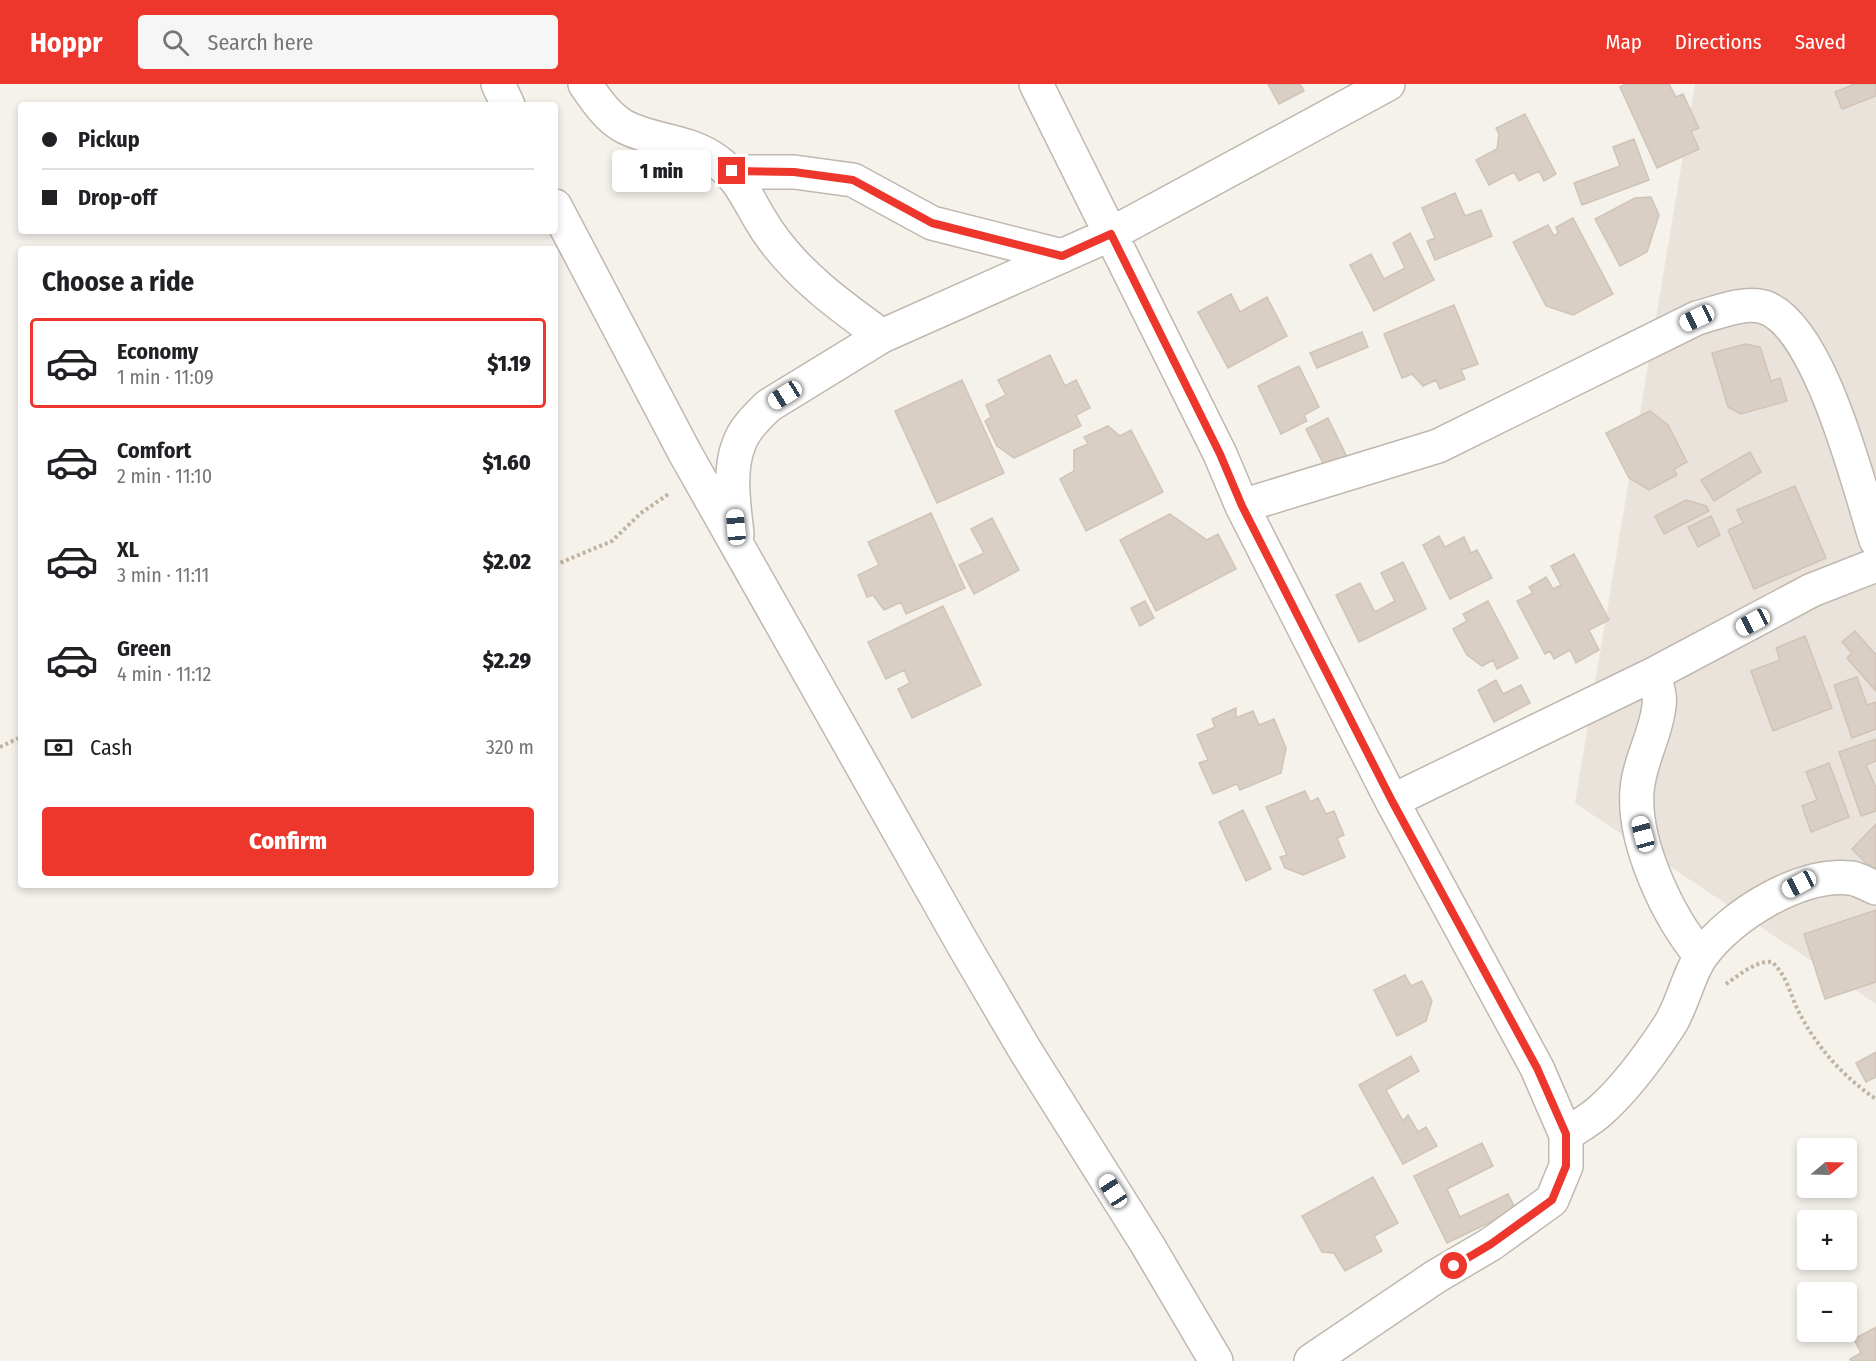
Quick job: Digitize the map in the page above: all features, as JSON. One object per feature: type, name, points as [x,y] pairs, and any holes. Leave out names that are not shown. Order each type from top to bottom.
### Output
[{"type":"street","points":[[498,84],[507,102]]},
{"type":"street","points":[[585,84],[609,115],[625,127],[693,147],[732,171],[770,235],[828,296],[882,336]]},
{"type":"street","points":[[1036,84],[1220,454],[1242,506],[1392,801],[1537,1068],[1566,1134],[1566,1166],[1552,1200],[1491,1244],[1435,1277],[1311,1361]]},
{"type":"street","points":[[738,545],[733,490],[739,444],[752,422],[768,406],[882,336],[1111,234],[1388,84]]},
{"type":"street","points":[[732,171],[794,172],[853,180],[932,223],[1062,256]]},
{"type":"street","points":[[558,212],[698,474],[1025,1050],[1147,1244],[1216,1361]]},
{"type":"street","points":[[1242,506],[1438,446],[1697,318],[1735,307],[1764,306],[1786,320],[1815,363],[1837,418],[1876,540]]},
{"type":"street","points":[[1392,801],[1654,674],[1812,590],[1876,565]]},
{"type":"street","points":[[1654,674],[1660,704],[1637,790],[1639,819],[1651,866],[1673,919],[1701,956]]},
{"type":"street","points":[[1566,1134],[1600,1111],[1644,1059],[1670,1025],[1701,956],[1723,932],[1748,912],[1799,884],[1826,878],[1852,878],[1876,888]]},
{"type":"path","points":[[558,564],[612,541],[641,513],[698,474]]},
{"type":"path","points":[[0,747],[18,738]]},
{"type":"path","points":[[1722,987],[1765,961],[1773,962],[1782,974],[1801,1016],[1833,1063],[1855,1084],[1876,1099]]},
{"type":"shaded area","points":[[1695,84],[1876,84],[1876,1004],[1575,803]]},
{"type":"building","points":[[1268,84],[1300,84],[1304,91],[1279,104]]},
{"type":"building","points":[[1626,84],[1669,84],[1676,97],[1683,94],[1699,128],[1691,131],[1699,149],[1657,168],[1620,87]]},
{"type":"building","points":[[1855,84],[1876,84],[1876,96],[1842,109],[1835,92]]},
{"type":"building","points":[[1525,114],[1556,174],[1544,181],[1539,171],[1519,181],[1514,172],[1489,185],[1476,160],[1497,149],[1499,134],[1496,128]]},
{"type":"building","points":[[1634,139],[1649,180],[1582,205],[1574,183],[1620,166],[1613,147]]},
{"type":"building","points":[[1455,193],[1465,216],[1481,210],[1492,236],[1435,260],[1427,241],[1435,238],[1422,208]]},
{"type":"building","points":[[1651,197],[1659,215],[1647,252],[1620,266],[1595,219],[1635,198]]},
{"type":"building","points":[[1573,218],[1613,294],[1573,315],[1546,306],[1513,242],[1548,225],[1554,236],[1558,233],[1556,227]]},
{"type":"building","points":[[1410,233],[1434,280],[1374,311],[1350,265],[1371,254],[1384,279],[1405,268],[1393,243]]},
{"type":"building","points":[[1231,294],[1240,312],[1267,297],[1287,336],[1228,368],[1198,312]]},
{"type":"building","points":[[1454,305],[1478,364],[1461,370],[1465,379],[1440,389],[1436,380],[1423,386],[1412,374],[1402,378],[1384,334]]},
{"type":"building","points":[[1362,332],[1368,347],[1317,368],[1310,353]]},
{"type":"building","points":[[1745,344],[1760,347],[1771,381],[1780,378],[1787,401],[1741,414],[1728,407],[1712,353]]},
{"type":"building","points":[[1050,355],[1065,386],[1076,380],[1090,408],[1076,415],[1081,426],[1014,458],[997,446],[985,421],[991,417],[986,405],[1006,395],[998,380]]},
{"type":"building","points":[[1299,366],[1319,407],[1304,415],[1307,421],[1281,434],[1258,386]]},
{"type":"building","points":[[962,380],[1004,473],[937,503],[895,411]]},
{"type":"building","points":[[1650,411],[1668,425],[1687,462],[1674,469],[1677,475],[1649,490],[1629,478],[1606,433]]},
{"type":"building","points":[[1328,418],[1347,457],[1325,467],[1306,429]]},
{"type":"building","points":[[1108,426],[1120,436],[1131,430],[1163,492],[1086,531],[1060,479],[1074,471],[1074,450],[1088,444],[1084,437]]},
{"type":"building","points":[[1750,452],[1761,472],[1714,501],[1701,480]]},
{"type":"building","points":[[1795,486],[1826,558],[1754,589],[1728,530],[1743,523],[1737,510]]},
{"type":"building","points":[[1686,500],[1706,506],[1709,511],[1664,534],[1655,516]]},
{"type":"building","points":[[931,513],[965,588],[906,614],[901,602],[884,610],[873,595],[867,597],[858,575],[879,565],[868,542]]},
{"type":"building","points":[[1170,514],[1207,540],[1218,534],[1236,569],[1156,611],[1120,540]]},
{"type":"building","points":[[1711,516],[1720,535],[1698,547],[1688,527]]},
{"type":"building","points":[[992,518],[1019,570],[974,594],[959,565],[984,553],[971,529]]},
{"type":"building","points":[[1439,536],[1445,547],[1464,537],[1471,553],[1477,550],[1492,578],[1450,599],[1423,545]]},
{"type":"building","points":[[1574,554],[1609,620],[1589,630],[1599,650],[1576,663],[1570,650],[1554,659],[1550,651],[1545,654],[1517,601],[1533,593],[1529,587],[1546,577],[1553,589],[1561,585],[1551,566]]},
{"type":"building","points":[[1403,562],[1426,609],[1359,642],[1336,595],[1360,583],[1375,612],[1395,601],[1381,573]]},
{"type":"building","points":[[1145,601],[1154,618],[1140,626],[1131,608]]},
{"type":"building","points":[[1488,601],[1518,658],[1497,669],[1493,660],[1482,666],[1467,655],[1453,629],[1467,621],[1463,614]]},
{"type":"building","points":[[943,606],[981,685],[912,718],[898,689],[910,683],[904,670],[886,679],[868,642]]},
{"type":"building","points":[[1855,631],[1876,655],[1876,691],[1847,658],[1852,653],[1842,642]]},
{"type":"building","points":[[1805,636],[1832,708],[1773,731],[1751,671],[1780,660],[1776,648]]},
{"type":"building","points":[[1857,677],[1867,705],[1876,702],[1876,729],[1852,738],[1834,685]]},
{"type":"building","points":[[1496,680],[1503,694],[1521,685],[1530,703],[1494,722],[1478,690]]},
{"type":"building","points":[[1236,708],[1236,718],[1253,711],[1259,725],[1274,719],[1286,748],[1281,773],[1240,790],[1237,784],[1213,794],[1199,763],[1208,760],[1197,735],[1215,727],[1212,719]]},
{"type":"building","points":[[1876,739],[1876,761],[1866,765],[1876,788],[1876,811],[1861,816],[1839,752]]},
{"type":"building","points":[[1829,763],[1849,817],[1811,832],[1802,806],[1817,800],[1806,772]]},
{"type":"building","points":[[1305,791],[1310,802],[1318,798],[1326,814],[1334,811],[1344,835],[1337,838],[1345,857],[1303,875],[1285,868],[1280,857],[1287,855],[1266,807]]},
{"type":"building","points":[[1243,810],[1271,869],[1246,881],[1219,822]]},
{"type":"building","points":[[1876,824],[1876,873],[1852,849]]},
{"type":"building","points":[[1876,910],[1876,982],[1825,999],[1804,934]]},
{"type":"building","points":[[1405,975],[1411,986],[1422,981],[1432,1001],[1426,1021],[1397,1036],[1374,990]]},
{"type":"building","points":[[1876,1052],[1876,1077],[1866,1082],[1856,1063]]},
{"type":"building","points":[[1411,1056],[1419,1071],[1386,1090],[1403,1121],[1408,1115],[1418,1132],[1426,1127],[1437,1146],[1403,1164],[1359,1085]]},
{"type":"building","points":[[1482,1143],[1493,1166],[1447,1189],[1460,1217],[1508,1194],[1516,1210],[1447,1243],[1414,1176]]},
{"type":"building","points":[[1373,1177],[1398,1223],[1374,1236],[1382,1251],[1345,1271],[1334,1253],[1322,1252],[1302,1216]]},
{"type":"building","points":[[1876,1327],[1876,1361],[1851,1361],[1850,1359],[1861,1353],[1856,1342],[1857,1337]]},
{"type":"route","points":[[732,171],[825,174],[853,180],[932,223],[1062,256],[1111,234],[1220,454],[1242,506],[1392,801],[1537,1068],[1566,1134],[1566,1166],[1552,1200],[1491,1244],[1454,1266]]}]
